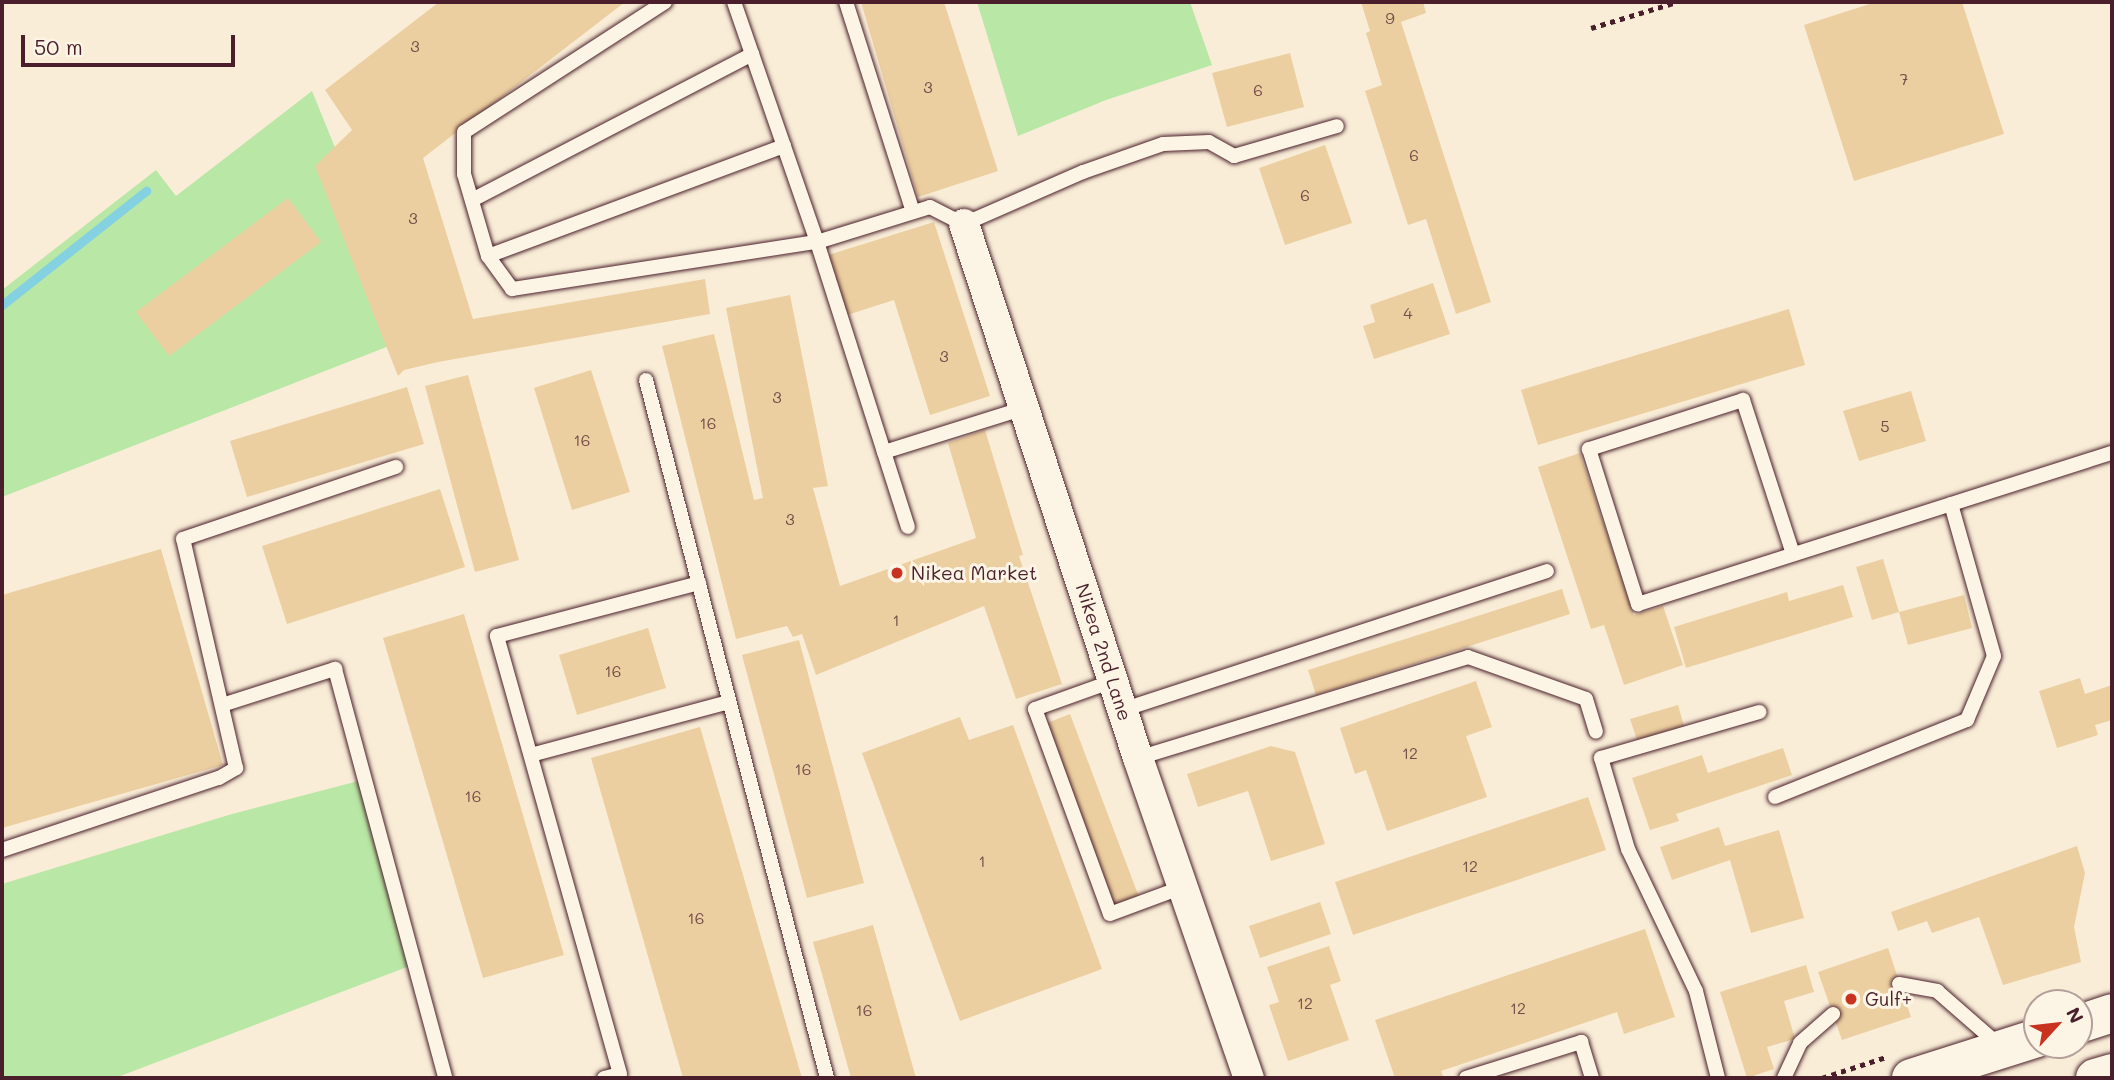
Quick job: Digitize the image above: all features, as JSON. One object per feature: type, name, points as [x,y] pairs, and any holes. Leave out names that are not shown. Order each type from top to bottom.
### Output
[{"type":"main road","points":[[2093,1019],[2112,1013]]},
{"type":"main road","points":[[1911,1078],[2020,1043]]},
{"type":"main road","points":[[2095,1078],[2112,1073]]},
{"type":"street","name":"Nikea 2nd Lane","points":[[964,224],[1138,758],[1250,1078]]},
{"type":"lane","points":[[665,2],[464,132],[464,174],[488,256],[512,289],[817,242],[929,207],[964,224],[1083,172],[1163,144],[1209,142],[1234,156],[1337,126]]},
{"type":"lane","points":[[734,2],[817,242],[908,527]]},
{"type":"lane","points":[[846,2],[913,212]]},
{"type":"lane","points":[[472,200],[752,54]]},
{"type":"lane","points":[[488,256],[784,146]]},
{"type":"lane","points":[[646,380],[827,1078]]},
{"type":"lane","points":[[1793,554],[1744,400],[1589,449],[1638,604],[2112,453]]},
{"type":"lane","points":[[884,453],[1024,408]]},
{"type":"lane","points":[[2,850],[219,778],[236,768],[183,539],[396,467]]},
{"type":"lane","points":[[1775,797],[1967,720],[1994,656],[1951,504]]},
{"type":"lane","points":[[1122,710],[1546,571]]},
{"type":"lane","points":[[604,1078],[620,1074],[497,636],[699,583]]},
{"type":"lane","points":[[1138,758],[1468,657],[1586,699],[1596,732]]},
{"type":"lane","points":[[222,705],[335,669],[445,1078]]},
{"type":"lane","points":[[1113,681],[1035,709],[1110,914],[1183,887]]},
{"type":"lane","points":[[531,755],[729,702]]},
{"type":"lane","points":[[1718,1078],[1696,991],[1628,849],[1601,758],[1759,712]]},
{"type":"lane","points":[[1899,984],[1937,991],[2020,1043]]},
{"type":"lane","points":[[1784,1078],[1800,1043],[1833,1014]]},
{"type":"lane","points":[[1466,1078],[1581,1042],[1592,1078]]},
{"type":"path","points":[[1591,28],[1677,2]]},
{"type":"green space","points":[[977,2],[1190,2],[1212,65],[1106,100],[1018,136]]},
{"type":"green space","points":[[312,91],[412,337],[2,497],[2,290],[156,170],[176,196]]},
{"type":"green space","points":[[366,779],[415,964],[115,1078],[2,1078],[2,884],[232,814]]},
{"type":"building","points":[[439,2],[625,2],[423,158],[473,319],[705,279],[710,314],[438,362],[404,370],[398,376],[315,166],[352,130],[325,90]]},
{"type":"building","points":[[861,2],[944,2],[998,171],[918,197]]},
{"type":"building","points":[[1361,2],[1423,2],[1426,13],[1401,22],[1491,302],[1456,314],[1426,219],[1408,225],[1365,91],[1382,85],[1366,33],[1370,31]]},
{"type":"building","points":[[1876,2],[1962,2],[2004,134],[1854,181],[1804,25]]},
{"type":"building","points":[[1290,53],[1304,107],[1227,127],[1212,73]]},
{"type":"building","points":[[1325,145],[1352,223],[1285,245],[1259,168]]},
{"type":"building","points":[[288,198],[321,242],[169,356],[136,312]]},
{"type":"building","points":[[934,222],[990,396],[930,415],[894,300],[844,316],[825,256]]},
{"type":"building","points":[[1433,283],[1450,334],[1374,359],[1363,326],[1375,322],[1370,305]]},
{"type":"building","points":[[790,295],[828,486],[813,488],[840,586],[976,538],[948,443],[985,430],[1023,555],[1019,556],[1062,684],[1016,699],[984,606],[816,675],[802,634],[793,637],[787,626],[736,639],[662,346],[714,334],[754,500],[763,498],[726,308]]},
{"type":"building","points":[[1789,309],[1805,365],[1538,445],[1521,390]]},
{"type":"building","points":[[591,370],[630,492],[572,510],[534,388]]},
{"type":"building","points":[[468,375],[519,560],[475,572],[425,386]]},
{"type":"building","points":[[407,387],[424,444],[247,497],[230,441]]},
{"type":"building","points":[[1911,391],[1926,441],[1859,461],[1843,411]]},
{"type":"building","points":[[1580,453],[1634,615],[1663,606],[1683,665],[1624,685],[1604,625],[1591,629],[1538,467]]},
{"type":"building","points":[[440,489],[465,567],[287,624],[262,546]]},
{"type":"building","points":[[161,549],[223,765],[2,828],[2,595]]},
{"type":"building","points":[[1883,559],[1899,612],[1872,620],[1856,567]]},
{"type":"building","points":[[1843,585],[1853,617],[1686,668],[1674,627],[1787,592],[1789,601]]},
{"type":"building","points":[[1562,589],[1570,614],[1316,695],[1308,670]]},
{"type":"building","points":[[1964,595],[1972,628],[1908,645],[1899,612]]},
{"type":"building","points":[[464,614],[564,955],[483,978],[383,638]]},
{"type":"building","points":[[648,628],[666,688],[577,715],[559,655]]},
{"type":"building","points":[[799,640],[864,883],[807,898],[742,655]]},
{"type":"building","points":[[2080,678],[2085,694],[2112,685],[2112,720],[2095,725],[2098,735],[2057,748],[2039,691]]},
{"type":"building","points":[[1476,681],[1492,727],[1466,736],[1487,797],[1387,831],[1366,770],[1355,774],[1340,728]]},
{"type":"building","points":[[1678,705],[1684,726],[1637,740],[1630,719]]},
{"type":"building","points":[[1070,714],[1139,897],[1115,906],[1047,723]]},
{"type":"building","points":[[960,717],[969,740],[1013,725],[1102,969],[960,1021],[862,753]]},
{"type":"building","points":[[700,727],[802,1078],[683,1078],[591,758]]},
{"type":"building","points":[[1271,746],[1295,752],[1325,844],[1271,861],[1248,791],[1198,807],[1187,774]]},
{"type":"building","points":[[1783,748],[1792,775],[1676,814],[1679,821],[1650,830],[1632,778],[1702,755],[1708,773]]},
{"type":"building","points":[[1588,797],[1606,850],[1353,935],[1335,882]]},
{"type":"building","points":[[1719,827],[1725,846],[1779,830],[1804,918],[1751,933],[1730,860],[1672,880],[1660,847]]},
{"type":"building","points":[[2077,846],[2085,873],[2074,927],[2081,962],[2003,985],[1979,917],[1932,933],[1927,921],[1898,931],[1891,912]]},
{"type":"building","points":[[1320,902],[1331,934],[1260,958],[1249,926]]},
{"type":"building","points":[[873,925],[916,1078],[851,1078],[813,942]]},
{"type":"building","points":[[1645,929],[1675,1017],[1624,1034],[1617,1012],[1441,1071],[1444,1078],[1395,1078],[1375,1020]]},
{"type":"building","points":[[1329,946],[1341,981],[1330,985],[1349,1040],[1288,1061],[1269,1005],[1279,1002],[1267,967]]},
{"type":"building","points":[[1888,948],[1911,1017],[1842,1040],[1818,972]]},
{"type":"building","points":[[1806,965],[1814,992],[1784,1001],[1795,1039],[1767,1047],[1774,1069],[1747,1078],[1720,992]]},
{"type":"waterway","points":[[2,305],[146,191]]},
{"type":"place","name":"Nikea Market","points":[[897,573]]},
{"type":"place","name":"Gulf+","points":[[1851,999]]}]
